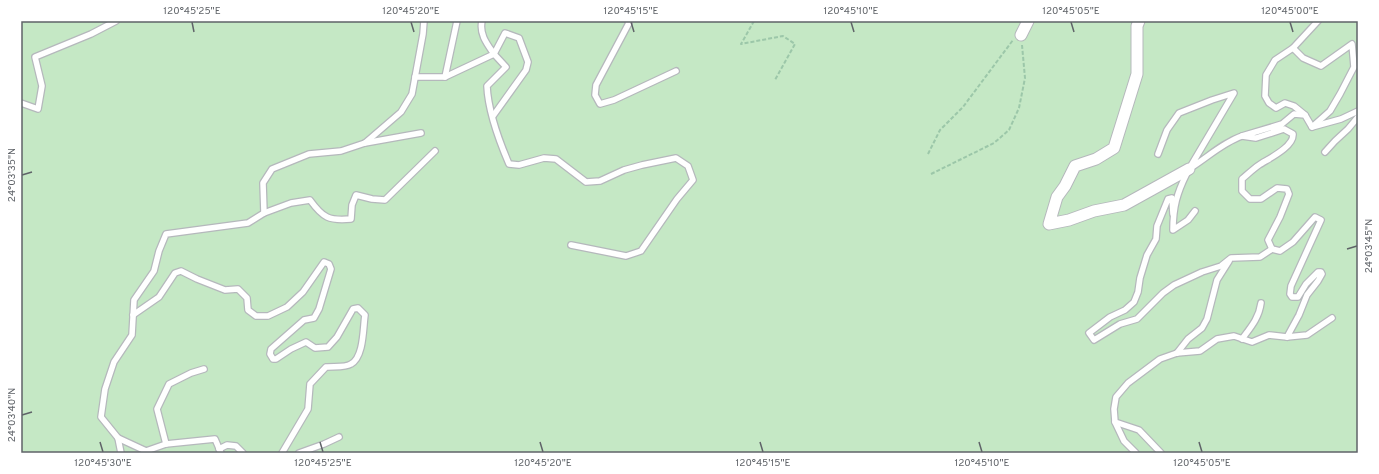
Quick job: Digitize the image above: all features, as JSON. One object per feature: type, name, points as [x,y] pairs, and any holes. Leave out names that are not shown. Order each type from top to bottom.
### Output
[{"type":"street","points":[[1021,35],[1028,21]]},
{"type":"street","points":[[1139,21],[1137,26],[1137,74],[1114,148],[1096,159],[1075,166],[1065,186],[1057,197],[1050,224],[1068,220],[1094,211],[1124,205],[1189,169]]},
{"type":"lane","points":[[21,103],[38,109],[42,86],[36,57],[91,34],[116,21]]},
{"type":"lane","points":[[365,143],[401,112],[412,94],[424,21]]},
{"type":"lane","points":[[445,78],[457,21]]},
{"type":"lane","points":[[482,21],[481,27],[484,41],[506,66],[487,86],[487,98],[503,151],[509,164],[520,165],[544,158],[556,159],[586,182],[600,181],[624,170],[676,158],[688,166],[693,180],[677,199],[641,251],[626,256],[571,245]]},
{"type":"lane","points":[[628,21],[629,23],[596,85],[595,94],[600,104],[614,100],[676,71]]},
{"type":"lane","points":[[1312,127],[1305,115],[1294,106],[1285,103],[1276,108],[1269,103],[1265,96],[1266,75],[1275,60],[1293,48],[1318,21]]},
{"type":"lane","points":[[415,77],[445,78],[494,54],[505,33],[519,38],[528,62],[526,70],[493,116]]},
{"type":"lane","points":[[1293,48],[1303,58],[1321,66],[1352,44],[1354,67],[1330,111],[1312,127]]},
{"type":"lane","points":[[1158,154],[1167,130],[1179,113],[1212,100],[1234,94],[1189,169],[1178,191],[1173,214]]},
{"type":"lane","points":[[1312,127],[1341,119],[1358,111]]},
{"type":"lane","points":[[1189,169],[1230,140],[1282,124],[1294,114],[1305,115]]},
{"type":"lane","points":[[1325,152],[1334,141],[1348,130],[1358,117]]},
{"type":"lane","points":[[1242,136],[1256,138],[1284,129],[1293,134],[1290,142],[1276,156],[1259,165],[1242,179],[1242,191],[1250,199],[1261,198],[1277,188],[1287,189],[1289,194],[1280,218],[1268,240],[1272,249],[1280,252],[1293,242],[1315,217],[1321,220],[1291,286],[1290,294],[1292,297],[1298,297],[1306,284],[1318,272],[1321,272],[1322,274],[1307,295],[1287,337]]},
{"type":"lane","points":[[264,213],[263,183],[272,169],[309,154],[341,151],[365,143],[421,133]]},
{"type":"lane","points":[[243,453],[236,446],[226,445],[220,451],[214,440],[166,444],[147,452],[118,438],[101,417],[105,389],[114,362],[132,335],[134,300],[154,271],[166,234],[248,223],[264,213],[291,203],[310,200],[319,213],[331,219],[351,219],[352,205],[356,195],[372,199],[385,200],[435,151]]},
{"type":"lane","points":[[1195,211],[1188,220],[1173,230],[1172,198],[1168,199],[1157,226],[1156,239],[1147,256],[1134,302],[1125,310],[1110,317],[1089,333],[1094,340],[1120,324],[1137,319],[1163,293],[1174,285],[1202,272],[1221,266],[1232,258],[1260,257],[1272,249]]},
{"type":"lane","points":[[1177,353],[1188,339],[1202,328],[1217,280],[1232,258]]},
{"type":"lane","points":[[133,315],[158,297],[175,273],[181,270],[197,279],[225,290],[238,289],[247,298],[248,310],[256,316],[268,316],[287,307],[303,292],[324,262],[329,264],[331,270],[319,309],[314,318],[304,320],[272,350],[270,354],[273,359],[276,359],[291,349],[306,342],[315,348],[328,348],[337,337],[353,309],[358,308],[365,315],[360,352],[356,360],[350,365],[326,366],[310,384],[308,409],[282,453]]},
{"type":"lane","points":[[1242,339],[1253,325],[1260,310],[1261,303]]},
{"type":"lane","points":[[1136,453],[1124,442],[1115,422],[1114,409],[1116,397],[1128,383],[1160,359],[1177,353],[1200,351],[1217,339],[1234,336],[1252,342],[1270,335],[1287,337],[1307,334],[1332,318]]},
{"type":"lane","points":[[166,444],[157,409],[169,384],[191,373],[204,369]]},
{"type":"lane","points":[[1115,422],[1139,430],[1161,453]]},
{"type":"lane","points":[[299,453],[339,437]]},
{"type":"lane","points":[[118,438],[121,453]]},
{"type":"path","points":[[754,21],[741,44],[783,36],[795,44],[775,80]]},
{"type":"path","points":[[928,154],[940,130],[963,107],[1012,41],[1021,35],[1025,78],[1019,108],[1009,130],[994,143],[931,174]]},
{"type":"green space","points":[[21,21],[1358,21],[1358,453],[21,453]]}]
